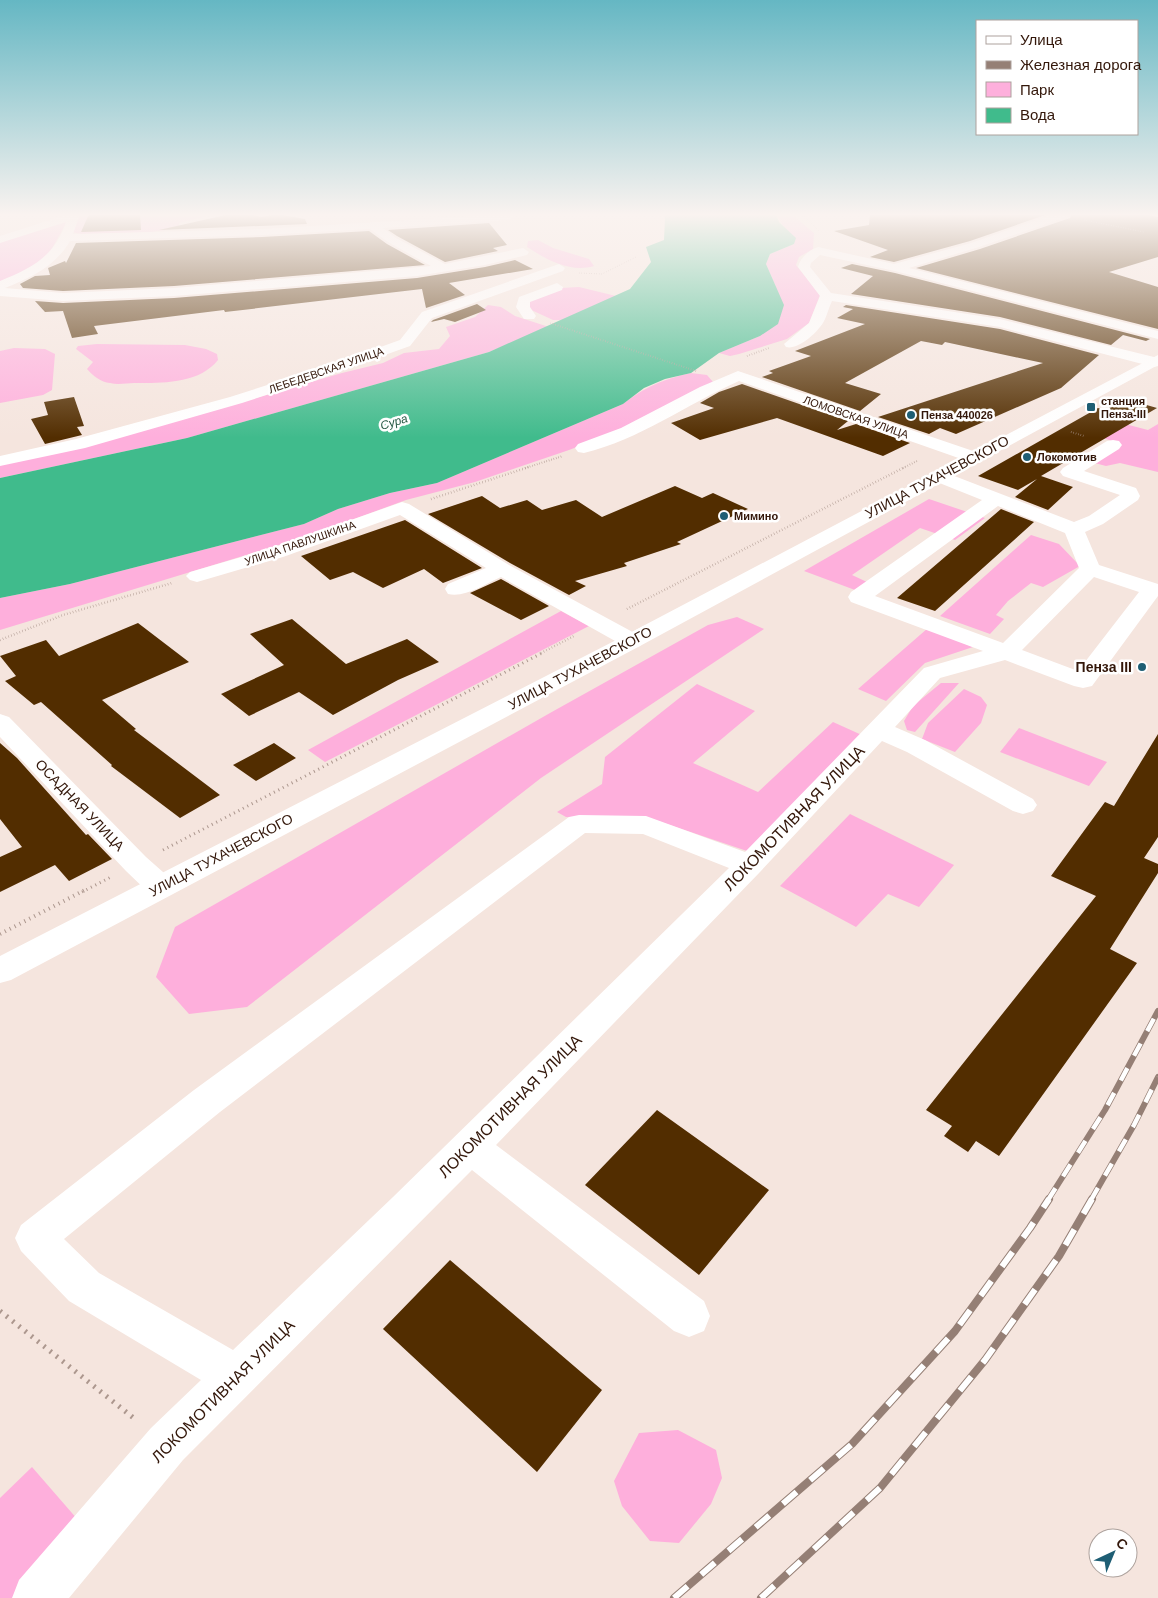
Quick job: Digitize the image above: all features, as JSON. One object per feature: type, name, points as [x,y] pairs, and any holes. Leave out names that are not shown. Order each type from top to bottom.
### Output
[{"type":"street","points":[[0,292],[63,297],[216,289]]},
{"type":"street","name":"ЛЕБЕДЕВСКАЯ УЛИЦА","points":[[0,461],[79,444],[236,400],[338,367],[405,343],[427,315],[518,289]]},
{"type":"street","points":[[529,316],[523,307],[524,300],[543,289]]},
{"type":"street","points":[[821,289],[827,296],[1000,323],[1068,340],[1082,333],[1093,332],[1157,356]]},
{"type":"street","points":[[976,289],[1158,335]]},
{"type":"street","points":[[791,344],[815,326],[827,296]]},
{"type":"street","name":"УЛИЦА ТУХАЧЕВСКОГО","points":[[0,971],[632,641],[1157,356]]},
{"type":"street","points":[[584,448],[627,432],[706,390],[738,376]]},
{"type":"street","name":"ЛОМОВСКАЯ УЛИЦА","points":[[738,376],[973,457]]},
{"type":"street","points":[[938,476],[1074,529],[1096,520],[1131,496],[1129,492],[1068,472],[1113,445]]},
{"type":"street","points":[[997,498],[859,597],[1083,681],[1152,589],[1090,569]]},
{"type":"street","points":[[402,508],[502,569],[598,624],[632,641]]},
{"type":"street","name":"УЛИЦА ПАВЛУШКИНА","points":[[196,576],[276,553],[402,508]]},
{"type":"street","points":[[1074,529],[1090,569]]},
{"type":"street","points":[[456,589],[502,569]]},
{"type":"street","points":[[1007,652],[1090,569]]},
{"type":"street","name":"ЛОКОМОТИВНАЯ УЛИЦА","points":[[37,1598],[167,1444],[470,1146],[750,865],[932,673],[1007,652]]},
{"type":"street","name":"ОСАДНАЯ УЛИЦА","points":[[0,722],[136,864],[161,887]]},
{"type":"street","points":[[879,730],[916,746],[1023,805]]},
{"type":"street","points":[[236,1376],[84,1287],[35,1238],[207,1101],[578,824],[646,825],[750,865]]},
{"type":"street","points":[[470,1146],[689,1316]]},
{"type":"path","points":[[552,324],[698,372]]},
{"type":"path","points":[[738,376],[729,364],[759,351],[791,344]]},
{"type":"path","points":[[0,934],[944,447]]},
{"type":"path","points":[[402,508],[536,466],[584,448]]},
{"type":"path","points":[[0,640],[24,629],[72,612],[196,576]]},
{"type":"path","points":[[0,1311],[167,1444]]},
{"type":"green space","points":[[560,289],[585,289],[616,296],[564,320],[553,320],[527,308],[527,302]]},
{"type":"green space","points":[[775,289],[815,289],[820,295],[809,323],[787,339],[730,356],[719,353],[760,336]]},
{"type":"green space","points":[[488,305],[501,307],[515,316],[549,327],[489,352],[187,438],[0,478],[0,465],[383,363],[404,353],[439,349],[450,336],[446,327],[475,317]]},
{"type":"green space","points":[[97,344],[185,345],[206,349],[217,354],[218,360],[201,374],[190,378],[156,383],[113,384],[100,380],[92,374],[87,369],[93,362],[76,349],[78,346]]},
{"type":"green space","points":[[14,348],[45,349],[55,354],[52,390],[43,395],[0,403],[0,351]]},
{"type":"green space","points":[[691,373],[707,375],[713,382],[619,431],[569,450],[475,482],[406,500],[305,537],[0,630],[0,598],[70,584],[304,524],[338,509],[390,493],[437,483],[623,404],[655,384]]},
{"type":"green space","points":[[1098,417],[1148,430],[1158,424],[1158,472],[1120,463],[1106,466],[1087,461],[1115,442],[1076,429]]},
{"type":"green space","points":[[929,499],[985,518],[955,540],[920,528],[852,575],[867,582],[855,590],[804,571]]},
{"type":"green space","points":[[1031,535],[1059,544],[1080,566],[1043,587],[1031,583],[1008,601],[996,615],[1004,619],[990,634],[940,616]]},
{"type":"green space","points":[[561,611],[589,626],[325,762],[308,750]]},
{"type":"green space","points":[[737,617],[764,629],[541,778],[247,1007],[189,1014],[156,977],[175,927],[708,625]]},
{"type":"green space","points":[[928,628],[973,647],[925,663],[886,701],[858,689]]},
{"type":"green space","points":[[941,683],[959,683],[915,732],[907,730],[904,721],[913,706]]},
{"type":"green space","points":[[697,684],[755,711],[693,763],[758,792],[833,722],[864,736],[750,852],[652,819],[566,817],[557,812],[602,784],[605,757]]},
{"type":"green space","points":[[964,689],[981,697],[987,705],[981,723],[955,752],[922,739],[928,723]]},
{"type":"green space","points":[[1019,728],[1107,762],[1089,786],[1000,752]]},
{"type":"green space","points":[[850,814],[954,865],[919,907],[888,894],[856,927],[780,886]]},
{"type":"green space","points":[[678,1430],[716,1450],[722,1478],[711,1504],[679,1543],[650,1541],[622,1506],[614,1481],[639,1433]]},
{"type":"green space","points":[[32,1467],[85,1528],[25,1598],[0,1598],[0,1498]]},
{"type":"water","name":"Сура","points":[[630,289],[777,289],[784,305],[778,324],[760,336],[719,353],[691,373],[665,379],[644,388],[623,404],[437,483],[390,493],[338,509],[304,524],[70,584],[0,598],[0,478],[187,438],[489,352]]},
{"type":"building","points":[[31,289],[117,289],[63,291]]},
{"type":"building","points":[[289,289],[456,289],[465,295],[426,308],[422,289],[225,312],[224,310],[94,326],[98,334],[72,338],[63,311],[45,312],[35,301],[63,303],[174,298]]},
{"type":"building","points":[[858,289],[955,289],[1150,339],[1146,341],[1123,335],[1111,345],[1000,317],[851,294]]},
{"type":"building","points":[[998,289],[1158,289],[1158,329]]},
{"type":"building","points":[[477,304],[486,310],[455,322],[444,319],[431,322],[433,320]]},
{"type":"building","points":[[846,305],[1000,329],[1099,355],[1061,388],[956,434],[940,428],[929,434],[878,417],[1043,363],[945,342],[942,345],[921,341],[845,383],[881,394],[860,411],[762,377],[773,373],[769,371],[811,356],[795,351],[865,324],[837,318],[853,309],[843,307]]},
{"type":"building","points":[[742,384],[848,421],[837,430],[856,424],[910,443],[883,456],[777,418],[700,440],[671,423],[714,408],[700,403],[719,392]]},
{"type":"building","points":[[74,397],[84,426],[77,427],[82,435],[45,444],[31,419],[48,415],[44,402]]},
{"type":"building","points":[[1126,399],[1157,408],[1041,476],[1073,487],[1048,510],[1015,497],[1037,479],[1018,490],[978,476],[1098,408],[1105,410]]},
{"type":"building","points":[[675,486],[702,498],[713,493],[748,509],[677,542],[681,544],[624,563],[627,566],[575,581],[586,586],[569,595],[510,563],[428,514],[482,496],[500,508],[527,500],[542,510],[576,500],[602,517]]},
{"type":"building","points":[[1001,509],[1034,522],[935,611],[897,598]]},
{"type":"building","points":[[405,520],[482,568],[443,583],[424,569],[383,588],[353,572],[330,580],[301,556]]},
{"type":"building","points":[[501,579],[549,606],[521,620],[470,593]]},
{"type":"building","points":[[292,619],[346,664],[407,639],[439,662],[398,680],[333,715],[299,692],[249,716],[221,694],[284,665],[250,634]]},
{"type":"building","points":[[138,623],[189,662],[102,700],[136,729],[134,730],[220,795],[180,818],[111,766],[41,702],[34,705],[5,681],[16,676],[0,656],[46,640],[59,656]]},
{"type":"building","points":[[1158,734],[1158,837],[1144,858],[1158,864],[1158,873],[1110,949],[1137,963],[999,1156],[976,1141],[968,1152],[944,1136],[952,1126],[926,1110],[1096,896],[1051,876],[1105,802],[1114,806]]},
{"type":"building","points":[[0,743],[17,758],[86,835],[88,834],[112,859],[69,881],[55,865],[0,892],[0,857],[22,847],[0,819]]},
{"type":"building","points":[[274,743],[296,758],[256,781],[233,765]]},
{"type":"building","points":[[657,1110],[769,1190],[699,1275],[585,1185]]},
{"type":"building","points":[[450,1260],[602,1390],[537,1472],[383,1329]]},
{"type":"railway","points":[[1048,1200],[1105,1110],[1158,1011]]},
{"type":"railway","points":[[1091,1200],[1134,1125],[1158,1077]]},
{"type":"railway","points":[[674,1598],[852,1444],[955,1331],[1049,1199]]},
{"type":"railway","points":[[761,1598],[880,1488],[985,1360],[1059,1256],[1092,1199]]},
{"type":"place","name":"станция Пенза-III","points":[[1091,407]]},
{"type":"place","name":"Пенза 440026","points":[[911,415]]},
{"type":"place","name":"Локомотив","points":[[1027,457]]},
{"type":"place","name":"Мимино","points":[[724,516]]},
{"type":"place","name":"Пенза III","points":[[1142,667]]}]
